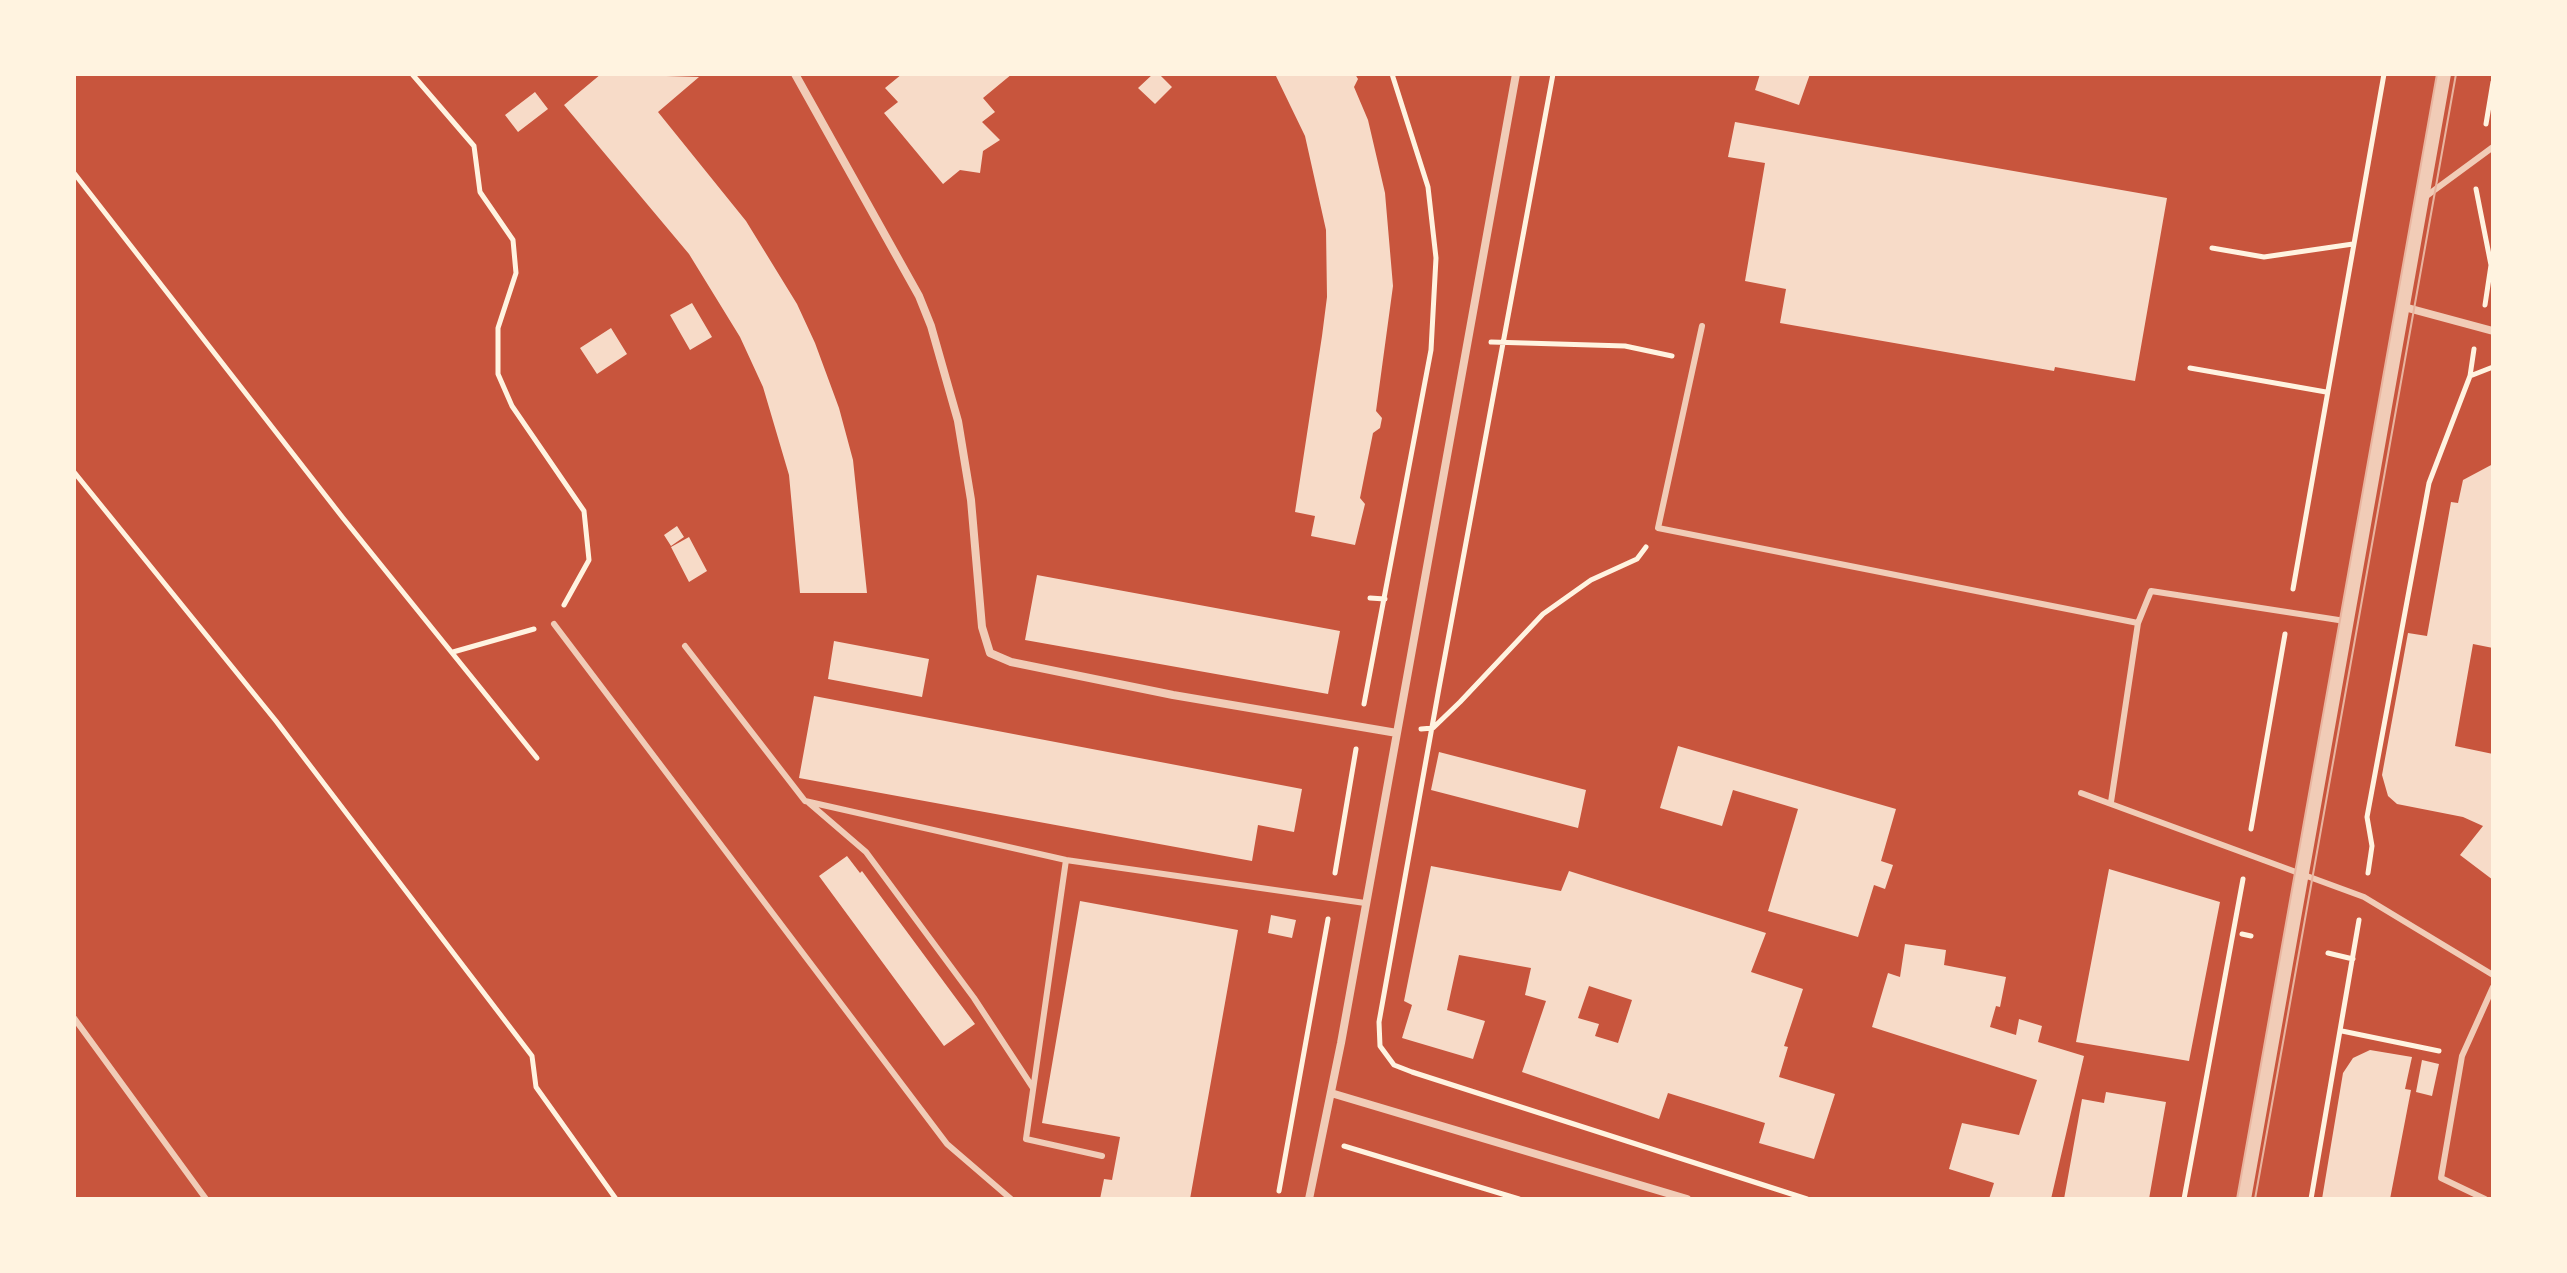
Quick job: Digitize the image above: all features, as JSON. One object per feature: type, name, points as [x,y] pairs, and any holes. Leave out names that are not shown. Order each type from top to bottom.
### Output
[{"type":"street","points":[[1309,1199],[1331,1093],[1516,74]]},
{"type":"street","points":[[2244,1199],[2444,74]]},
{"type":"street","points":[[798,75],[811,108],[919,296],[931,326],[958,421],[971,500],[982,627],[990,653],[1011,662],[1173,695],[1397,733]]},
{"type":"street","points":[[2404,307],[2493,331]]},
{"type":"street","points":[[1331,1093],[1687,1199]]},
{"type":"lane","points":[[2422,199],[2493,147]]},
{"type":"lane","points":[[1702,326],[1658,528],[2138,623]]},
{"type":"lane","points":[[2111,802],[2138,623],[2151,591],[2345,621]]},
{"type":"lane","points":[[554,624],[947,1144],[1011,1199]]},
{"type":"lane","points":[[685,646],[805,801],[866,852],[974,998],[1033,1088]]},
{"type":"lane","points":[[2081,793],[2364,897],[2493,975]]},
{"type":"lane","points":[[805,801],[1066,860],[1365,903]]},
{"type":"lane","points":[[1066,860],[1026,1139],[1102,1156]]},
{"type":"lane","points":[[2485,1199],[2441,1178],[2462,1056],[2493,987]]},
{"type":"lane","points":[[74,1018],[206,1199]]},
{"type":"path","points":[[412,74],[474,146],[480,192],[513,240],[516,273],[498,328],[498,374],[512,406],[584,511],[589,560],[554,624],[453,652]]},
{"type":"path","points":[[1363,707],[1431,350],[1436,258],[1428,187],[1392,74]]},
{"type":"path","points":[[1553,74],[1379,1022],[1380,1046],[1394,1065],[1419,1074],[1807,1199]]},
{"type":"path","points":[[2292,598],[2384,74]]},
{"type":"path","points":[[2486,301],[2491,265],[2475,181],[2493,82]]},
{"type":"path","points":[[74,173],[537,758]]},
{"type":"path","points":[[2212,248],[2264,257],[2353,244]]},
{"type":"path","points":[[1469,339],[1503,343],[1625,346],[1693,360]]},
{"type":"path","points":[[2368,878],[2372,846],[2367,817],[2429,483],[2470,376],[2473,352]]},
{"type":"path","points":[[2470,376],[2493,367]]},
{"type":"path","points":[[2190,368],[2326,392]]},
{"type":"path","points":[[74,472],[286,734],[532,1056],[536,1087],[616,1199]]},
{"type":"path","points":[[1397,733],[1433,728],[1543,614],[1591,580],[1637,559],[1658,528]]},
{"type":"path","points":[[1370,598],[1385,599]]},
{"type":"path","points":[[2250,835],[2286,629]]},
{"type":"path","points":[[1333,884],[1357,744]]},
{"type":"path","points":[[2184,1199],[2245,870]]},
{"type":"path","points":[[1279,1191],[1328,918]]},
{"type":"path","points":[[2311,1199],[2360,919]]},
{"type":"path","points":[[2242,934],[2251,936]]},
{"type":"path","points":[[2328,953],[2353,959]]},
{"type":"path","points":[[2342,1031],[2462,1056]]},
{"type":"path","points":[[1322,1140],[1519,1199]]},
{"type":"building","points":[[601,74],[699,77],[658,112],[746,221],[797,304],[815,343],[839,408],[853,460],[867,593],[800,593],[789,475],[763,387],[740,337],[689,254],[564,105]]},
{"type":"building","points":[[902,74],[1012,74],[983,98],[995,112],[982,122],[1000,140],[983,151],[980,173],[960,170],[943,184],[884,113],[898,102],[885,88]]},
{"type":"building","points":[[1153,74],[1159,74],[1172,87],[1155,104],[1138,88]]},
{"type":"building","points":[[1275,74],[1355,74],[1358,79],[1354,87],[1368,120],[1385,193],[1393,286],[1376,411],[1382,418],[1380,428],[1373,433],[1360,498],[1365,504],[1355,545],[1311,536],[1315,516],[1295,512],[1327,297],[1326,230],[1305,136]]},
{"type":"building","points":[[1760,74],[1810,74],[1799,105],[1755,90]]},
{"type":"building","points":[[535,92],[548,109],[518,132],[505,115]]},
{"type":"building","points":[[1735,122],[2167,198],[2135,381],[2055,367],[2054,371],[1780,323],[1786,289],[1745,281],[1765,163],[1728,157]]},
{"type":"building","points":[[692,303],[712,337],[690,350],[670,315]]},
{"type":"building","points":[[611,328],[627,354],[597,374],[580,348]]},
{"type":"building","points":[[2493,464],[2493,648],[2473,644],[2455,746],[2493,754],[2493,880],[2460,855],[2483,826],[2463,817],[2397,804],[2388,796],[2382,775],[2408,633],[2427,636],[2451,502],[2458,503],[2463,480]]},
{"type":"building","points":[[677,526],[684,537],[671,546],[664,535]]},
{"type":"building","points":[[689,537],[707,571],[689,582],[671,547]]},
{"type":"building","points":[[1037,575],[1340,631],[1328,694],[1025,640]]},
{"type":"building","points":[[834,641],[929,659],[922,697],[828,679]]},
{"type":"building","points":[[814,696],[1302,789],[1294,832],[1258,825],[1252,861],[799,778]]},
{"type":"building","points":[[1678,746],[1896,809],[1881,861],[1893,865],[1885,889],[1874,885],[1858,937],[1768,911],[1798,809],[1733,790],[1722,826],[1660,808]]},
{"type":"building","points":[[1439,752],[1586,790],[1578,828],[1431,790]]},
{"type":"building","points":[[847,856],[860,873],[862,871],[975,1024],[944,1046],[819,876]]},
{"type":"building","points":[[1431,866],[1561,891],[1569,871],[1766,933],[1751,972],[1803,989],[1784,1046],[1788,1047],[1779,1077],[1835,1094],[1814,1159],[1759,1143],[1765,1123],[1668,1093],[1659,1119],[1522,1072],[1546,1001],[1525,995],[1531,968],[1459,955],[1447,1010],[1485,1021],[1473,1059],[1402,1038],[1412,1005],[1404,1001]],"holes":[[[1589,986],[1632,1000],[1618,1043],[1595,1036],[1599,1024],[1578,1018]]]},
{"type":"building","points":[[2109,869],[2220,902],[2189,1061],[2076,1042]]},
{"type":"building","points":[[1080,901],[1238,930],[1190,1199],[1100,1199],[1104,1179],[1112,1180],[1120,1137],[1042,1123]]},
{"type":"building","points":[[1271,915],[1296,920],[1292,938],[1268,933]]},
{"type":"building","points":[[1905,944],[1946,950],[1944,965],[2006,977],[2000,1007],[1996,1006],[1990,1027],[2016,1035],[2019,1019],[2042,1026],[2038,1042],[2084,1056],[2051,1199],[1989,1199],[1994,1183],[1949,1169],[1962,1123],[2019,1135],[2037,1080],[1872,1027],[1888,973],[1900,977]]},
{"type":"building","points":[[2370,1050],[2412,1057],[2405,1089],[2411,1090],[2390,1199],[2322,1199],[2343,1073],[2353,1058]]},
{"type":"building","points":[[2422,1060],[2439,1064],[2432,1096],[2416,1092]]},
{"type":"building","points":[[2106,1092],[2166,1102],[2149,1199],[2064,1199],[2082,1099],[2104,1103]]},
{"type":"tram line","points":[[2237,1199],[2437,74]]},
{"type":"tram line","points":[[2255,1199],[2456,74]]}]
